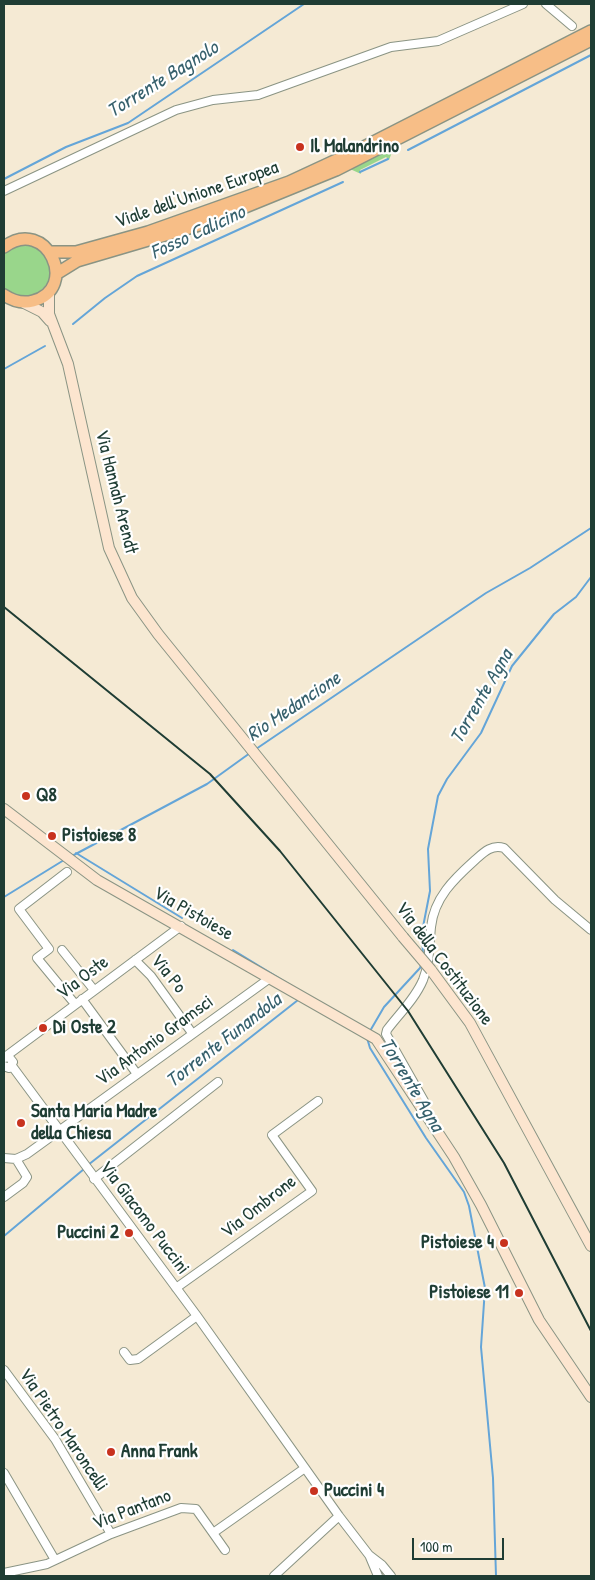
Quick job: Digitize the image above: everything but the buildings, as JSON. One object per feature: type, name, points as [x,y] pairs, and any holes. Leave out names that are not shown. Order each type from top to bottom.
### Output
[{"type":"main road","name":"Viale dell'Unione Europea","points":[[4,247],[13,241],[26,239],[40,243],[50,252],[76,252],[148,232],[289,182],[358,150],[591,31]]},
{"type":"main road","name":"Viale dell'Unione Europea","points":[[56,274],[77,261],[206,223],[336,170],[591,40]]},
{"type":"main road","points":[[50,252],[54,260],[56,274],[48,292],[51,322]]},
{"type":"main road","points":[[24,302],[38,300],[48,292]]},
{"type":"main road","points":[[4,295],[35,307],[51,322]]},
{"type":"main road","name":"Via Hannah Arendt","points":[[51,322],[68,364],[107,540],[116,566],[143,613],[255,754]]},
{"type":"main road","name":"Via della Costituzione","points":[[255,754],[431,970],[470,1023],[591,1246]]},
{"type":"main road","name":"Via Pistoiese","points":[[4,809],[63,856],[71,868],[98,880],[181,926],[373,1037],[382,1047],[421,1109]]},
{"type":"main road","points":[[421,1109],[454,1157],[481,1204],[539,1320],[591,1397]]},
{"type":"street","points":[[4,191],[176,110],[214,100],[258,95],[391,47],[438,41],[523,4]]},
{"type":"street","points":[[552,5],[572,26]]},
{"type":"street","points":[[421,1109],[424,1100],[400,1062],[386,1034],[422,983],[430,956],[431,925],[436,907],[445,889],[455,878],[485,851],[499,846],[504,848],[555,900],[591,930]]},
{"type":"street","points":[[71,868],[19,909],[50,949],[37,958],[75,1004]]},
{"type":"street","name":"Via Oste","points":[[5,1057],[181,926]]},
{"type":"street","points":[[62,950],[94,990]]},
{"type":"street","name":"Via Po","points":[[136,960],[151,976],[192,1033]]},
{"type":"street","name":"Via Antonio Gramsci","points":[[16,1159],[23,1156],[270,978]]},
{"type":"street","points":[[82,999],[137,1074]]},
{"type":"street","name":"Via Giacomo Puccini","points":[[5,1057],[12,1058],[6,1067],[59,1130],[197,1316],[339,1516],[369,1555],[378,1576]]},
{"type":"street","points":[[93,1177],[218,1082]]},
{"type":"street","name":"Via Ombrone","points":[[176,1288],[312,1191],[272,1135],[318,1101]]},
{"type":"street","points":[[4,1158],[16,1159],[27,1177],[23,1183],[4,1197]]},
{"type":"street","points":[[124,1352],[130,1360],[138,1360],[197,1316]]},
{"type":"street","name":"Via Pietro Maroncelli","points":[[4,1370],[55,1439],[111,1534]]},
{"type":"street","points":[[225,1550],[213,1533],[305,1468]]},
{"type":"street","points":[[4,1473],[55,1560]]},
{"type":"street","name":"Via Pantano","points":[[4,1573],[43,1566],[111,1534],[181,1508],[196,1509],[213,1533]]},
{"type":"street","points":[[274,1576],[339,1516]]},
{"type":"street","name":"Via Giacomo Puccini","points":[[369,1555],[382,1565],[391,1576]]},
{"type":"green space","points":[[394,147],[389,160],[386,157],[360,170],[361,174],[350,169]]},
{"type":"green space","points":[[28,244],[41,250],[49,260],[51,270],[49,280],[44,288],[26,297],[15,295],[4,289],[4,252],[12,246]]},
{"type":"waterway","name":"Torrente Bagnolo","points":[[4,179],[66,147],[128,123],[304,4]]},
{"type":"waterway","name":"Fosso Calicino","points":[[408,150],[591,55]]},
{"type":"waterway","name":"Fosso Calicino","points":[[360,172],[388,159]]},
{"type":"waterway","name":"Fosso Calicino","points":[[73,324],[105,298],[137,276],[343,182]]},
{"type":"waterway","name":"Fosso Calicino","points":[[4,369],[45,346]]},
{"type":"waterway","name":"Rio Medancione","points":[[256,749],[486,593],[530,568],[591,528]]},
{"type":"waterway","name":"Torrente Agna","points":[[423,955],[422,932],[430,891],[428,849],[438,796],[447,779],[481,733],[512,666],[554,614],[576,597],[591,577]]},
{"type":"waterway","name":"Rio Medancione","points":[[72,856],[207,784],[250,753]]},
{"type":"waterway","points":[[76,853],[182,918]]},
{"type":"waterway","name":"Rio Medancione","points":[[4,897],[64,860]]},
{"type":"waterway","name":"Torrente Funandola","points":[[233,950],[305,994]]},
{"type":"waterway","name":"Torrente Agna","points":[[370,1031],[384,1007],[421,965]]},
{"type":"waterway","name":"Torrente Funandola","points":[[88,1165],[298,1000]]},
{"type":"waterway","name":"Torrente Agna","points":[[367,1038],[370,1048],[426,1138],[464,1192],[469,1206],[485,1288],[481,1347],[493,1478],[496,1576]]},
{"type":"waterway","name":"Torrente Funandola","points":[[4,1236],[84,1169]]},
{"type":"railway","points":[[4,607],[210,774],[280,851],[408,1011],[504,1163],[591,1331]]},
{"type":"place","name":"Il Malandrino","points":[[300,147]]},
{"type":"place","name":"Q8","points":[[26,796]]},
{"type":"place","name":"Pistoiese 8","points":[[52,836]]},
{"type":"place","name":"Di Oste 2","points":[[43,1028]]},
{"type":"place","name":"Santa Maria Madre della Chiesa","points":[[21,1123]]},
{"type":"place","name":"Puccini 2","points":[[129,1233]]},
{"type":"place","name":"Pistoiese 4","points":[[504,1243]]},
{"type":"place","name":"Pistoiese 11","points":[[519,1293]]},
{"type":"place","name":"Anna Frank","points":[[111,1452]]},
{"type":"place","name":"Puccini 4","points":[[314,1491]]}]
